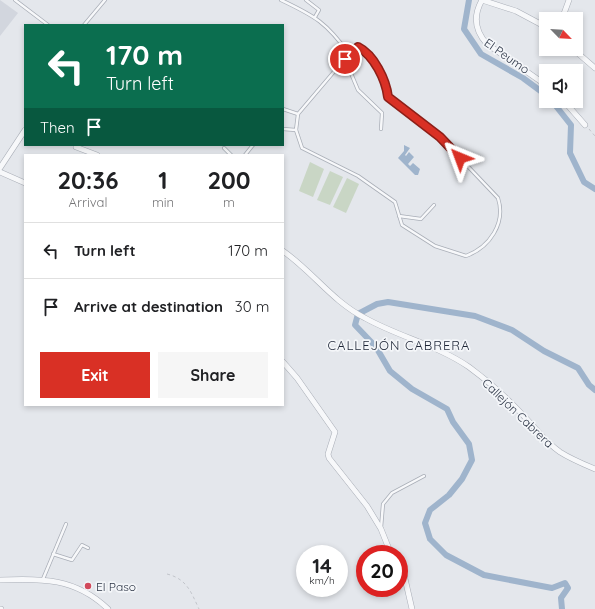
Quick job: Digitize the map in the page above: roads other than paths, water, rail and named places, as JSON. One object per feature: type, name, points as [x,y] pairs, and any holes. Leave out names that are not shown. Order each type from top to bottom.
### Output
[{"type":"street","points":[[482,0],[516,11],[539,23]]},
{"type":"street","name":"El Peumo","points":[[482,0],[477,12],[476,26],[480,36],[487,44],[539,80]]},
{"type":"street","points":[[565,12],[569,0]]},
{"type":"street","points":[[581,56],[595,68]]},
{"type":"street","points":[[570,108],[585,126]]},
{"type":"street","points":[[0,168],[24,132]]},
{"type":"street","points":[[76,147],[94,154]]},
{"type":"street","points":[[0,172],[24,183]]},
{"type":"street","name":"Callejón Cabrera","points":[[284,252],[300,264],[349,309],[363,317],[436,348],[468,367],[496,388],[542,437],[559,451],[575,461],[595,469]]},
{"type":"street","points":[[284,363],[297,378],[335,432],[328,454],[329,458],[367,506],[381,529],[388,545]]},
{"type":"street","points":[[0,580],[43,579],[63,583],[82,590],[108,609]]},
{"type":"street","points":[[408,592],[412,609]]},
{"type":"lane","points":[[15,0],[47,24]]},
{"type":"lane","points":[[85,24],[105,0]]},
{"type":"lane","points":[[280,0],[315,17],[330,28],[350,54]]},
{"type":"lane","points":[[306,0],[319,10],[315,17]]},
{"type":"lane","points":[[358,47],[364,50],[369,55],[387,86],[388,97],[440,137],[498,198],[501,206],[497,228],[484,245],[466,256],[435,246],[402,225],[395,202],[363,179],[302,148],[296,130],[298,114],[345,59],[358,47]]},
{"type":"lane","points":[[345,59],[358,90],[382,113],[381,129]]},
{"type":"lane","points":[[284,109],[298,114]]},
{"type":"lane","points":[[284,129],[296,130]]},
{"type":"lane","points":[[246,154],[252,146]]},
{"type":"lane","points":[[224,148],[230,154]]},
{"type":"lane","points":[[399,216],[421,219],[434,205]]},
{"type":"lane","points":[[381,529],[383,504],[392,493],[424,476]]},
{"type":"lane","points":[[43,579],[66,524]]},
{"type":"lane","points":[[53,554],[72,560],[82,544],[88,548]]},
{"type":"water","points":[[404,145],[410,148],[405,155],[406,156],[409,152],[414,157],[408,164],[410,166],[413,163],[420,169],[418,175],[415,175],[398,158],[404,151]]},
{"type":"waterway","points":[[469,0],[464,29],[481,54],[523,78],[539,90]]},
{"type":"waterway","points":[[558,108],[571,125],[570,153],[584,182],[595,189]]},
{"type":"waterway","points":[[562,609],[561,598],[568,588],[565,583],[552,588],[484,575],[446,555],[430,539],[425,523],[430,510],[449,495],[462,479],[472,460],[469,444],[453,422],[447,409],[412,389],[390,371],[376,347],[355,325],[358,314],[377,304],[388,302],[475,316],[512,330],[544,351],[578,368],[589,385],[595,390]]},
{"type":"place","name":"El Paso","points":[[88,586]]},
{"type":"district","name":"CALLEJÓN CABRERA","points":[[399,345]]}]
